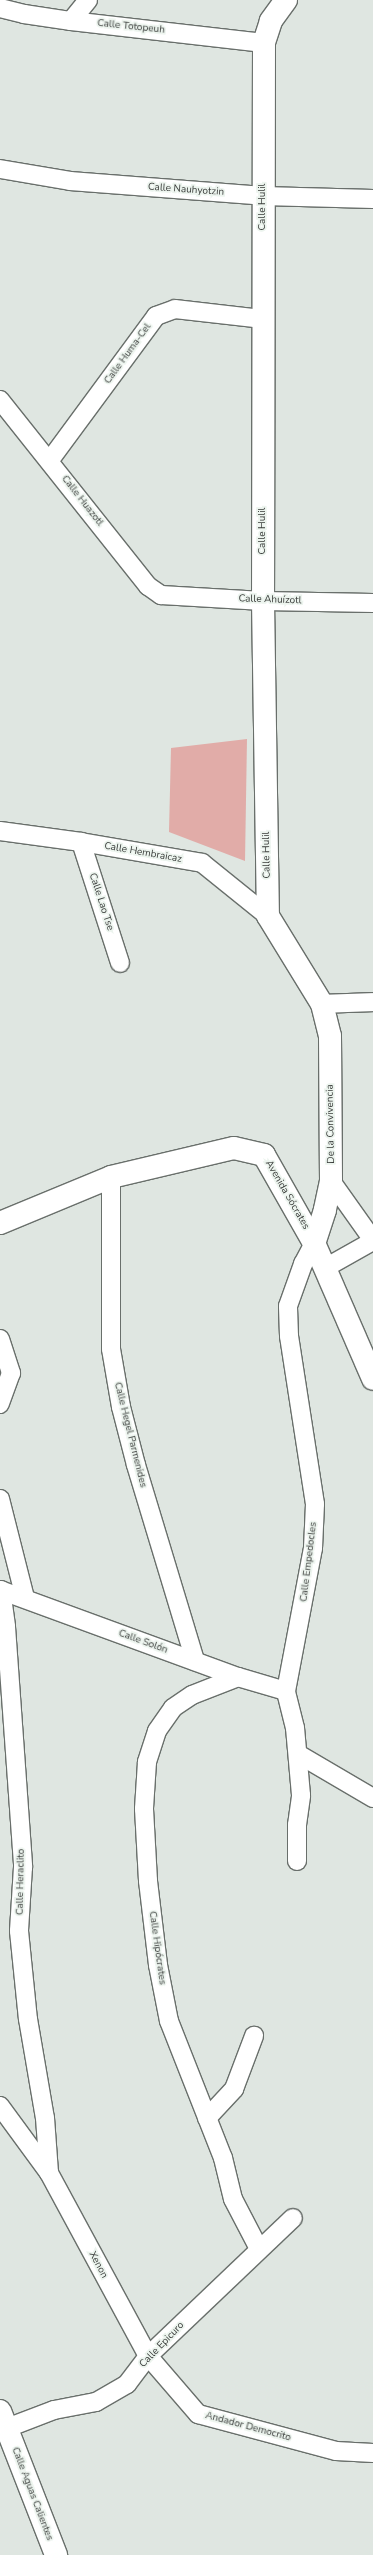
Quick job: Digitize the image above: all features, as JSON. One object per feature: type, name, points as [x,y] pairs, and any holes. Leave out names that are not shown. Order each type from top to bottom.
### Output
[{"type":"street","points":[[71,21],[88,0]]},
{"type":"street","name":"Calle Hulil","points":[[268,916],[263,601],[264,42],[271,21],[286,0]]},
{"type":"street","name":"Calle Totopeuh","points":[[0,8],[24,14],[71,21],[264,42]]},
{"type":"street","name":"Calle Nauhyotzin","points":[[0,169],[70,181],[264,196],[373,198]]},
{"type":"street","name":"Calle Huma-Cel","points":[[50,460],[156,316],[175,309],[263,319]]},
{"type":"street","name":"Calle Huazotl","points":[[0,400],[50,460],[148,586],[160,595],[168,596]]},
{"type":"street","name":"Calle Ahuízotl","points":[[168,596],[263,601],[373,603]]},
{"type":"street","name":"Calle Hembraicaz","points":[[0,831],[81,842],[202,863],[268,916]]},
{"type":"street","name":"Calle Lao Tse","points":[[81,842],[120,963]]},
{"type":"street","points":[[268,916],[322,1004],[373,1002]]},
{"type":"street","name":"De la Convivencia","points":[[314,1242],[325,1210],[331,1181],[330,1036],[322,1004]]},
{"type":"street","name":"Avenida Sócrates","points":[[0,1223],[111,1177],[234,1148],[264,1155],[314,1242],[373,1379]]},
{"type":"street","name":"Calle Hegel Parmenides","points":[[111,1177],[110,1349],[121,1406],[134,1458],[195,1661]]},
{"type":"street","points":[[325,1268],[373,1240],[331,1181]]},
{"type":"street","name":"Calle Empedocles","points":[[297,1861],[297,1825],[301,1795],[298,1754],[286,1691],[312,1548],[315,1504],[289,1336],[288,1306],[303,1264],[314,1242]]},
{"type":"street","points":[[0,1339],[11,1373],[0,1404]]},
{"type":"street","points":[[0,1499],[25,1598]]},
{"type":"street","name":"Calle Solón","points":[[1,1590],[238,1677],[286,1691]]},
{"type":"street","name":"Calle Heraclito","points":[[1,1590],[6,1628],[23,1867],[19,1931],[28,2019],[45,2118],[49,2173]]},
{"type":"street","name":"Calle Hipócrates","points":[[238,1677],[192,1695],[173,1708],[157,1731],[147,1762],[144,1809],[148,1881],[158,1965],[169,2021],[223,2158],[234,2198],[259,2249]]},
{"type":"street","points":[[298,1754],[373,1798]]},
{"type":"street","points":[[207,2118],[234,2089],[254,2036]]},
{"type":"street","name":"Xenon","points":[[0,2106],[49,2173],[148,2356]]},
{"type":"street","name":"Calle Epicuro","points":[[3,2420],[96,2402],[127,2384],[148,2356],[293,2218]]},
{"type":"street","name":"Andador Democrito","points":[[148,2356],[198,2414],[336,2451],[373,2453]]},
{"type":"street","name":"Calle Aguas Calientes","points":[[3,2420],[56,2555]]},
{"type":"shaded area","points":[[247,739],[245,861],[169,832],[171,748]]}]
